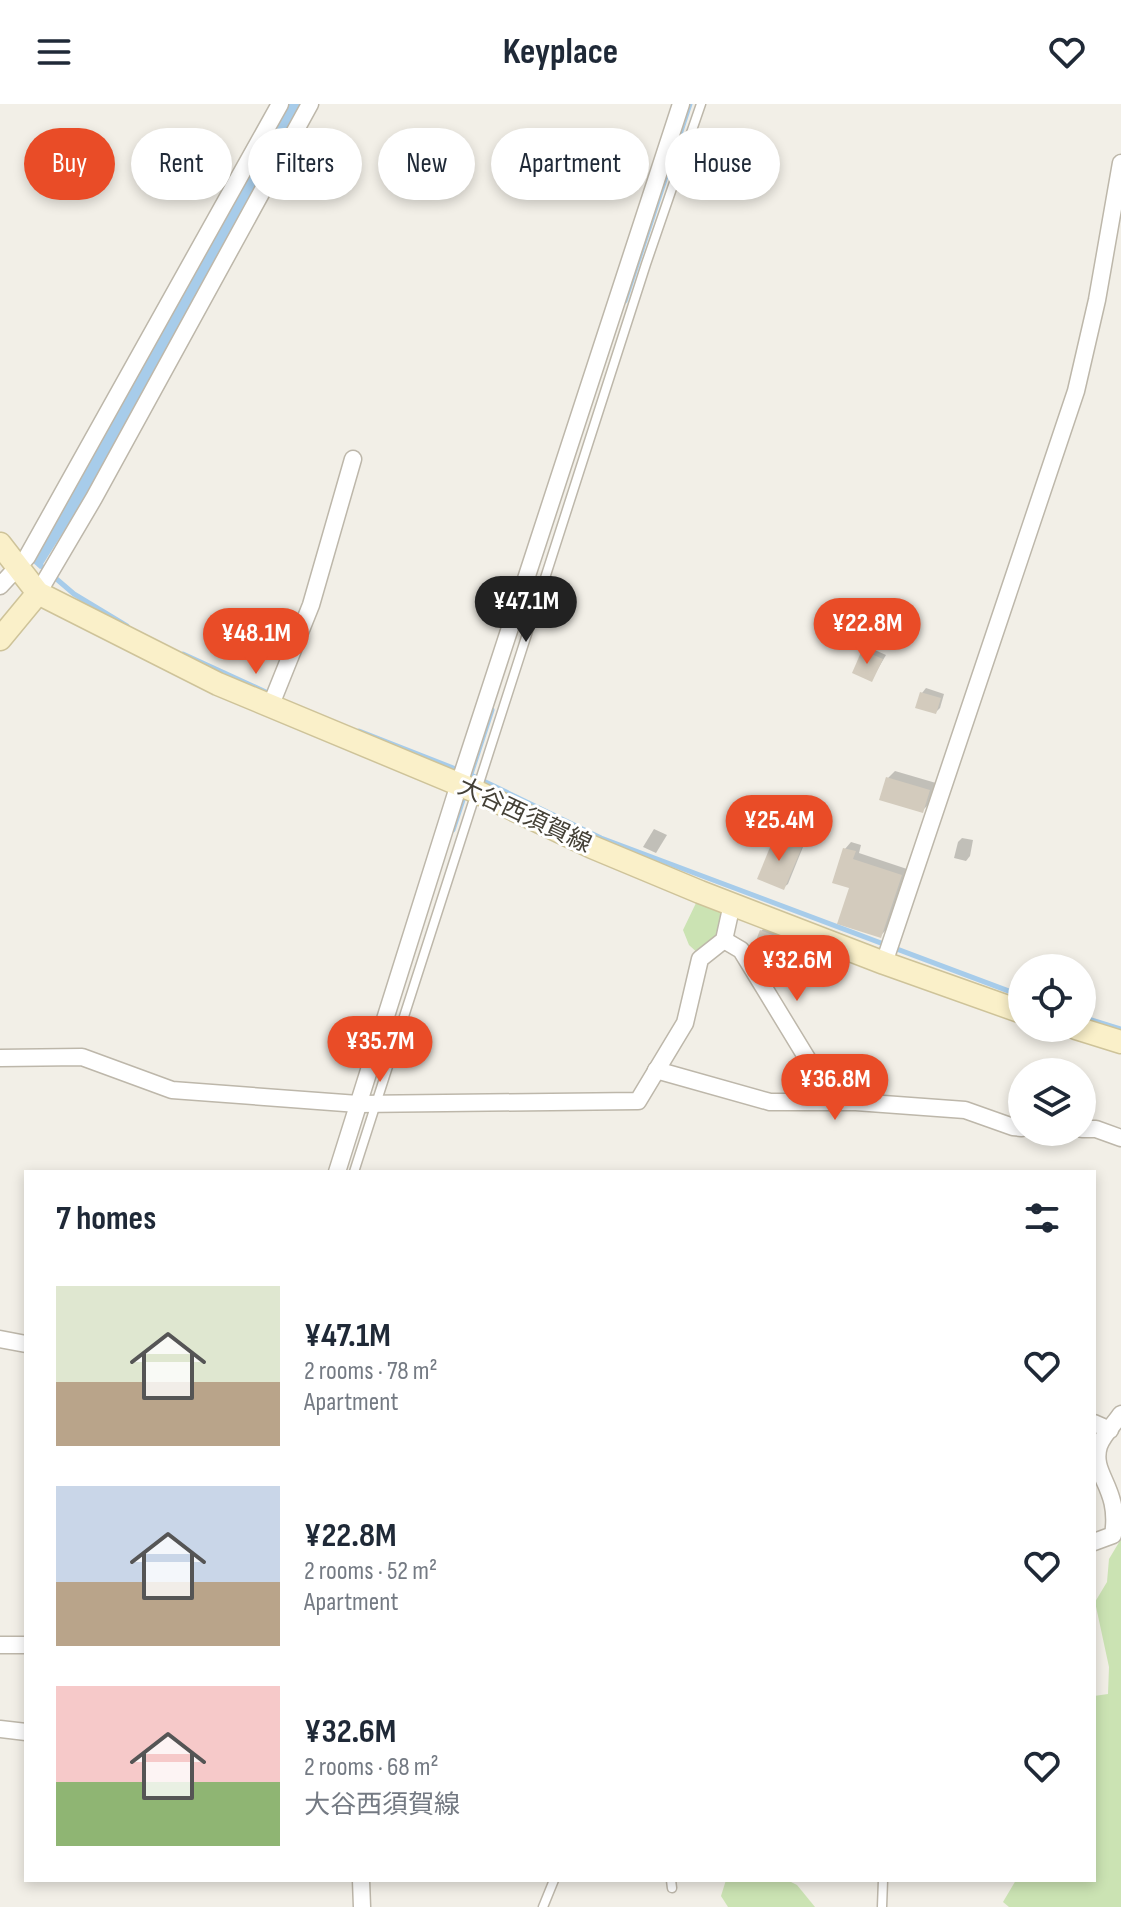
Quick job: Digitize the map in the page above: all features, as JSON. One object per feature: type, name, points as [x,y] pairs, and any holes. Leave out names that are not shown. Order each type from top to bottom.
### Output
[{"type":"main road","points":[[0,544],[38,593],[0,639]]},
{"type":"main road","name":"大谷西須賀線","points":[[38,593],[218,684],[467,787],[592,847],[884,963],[1008,1007]]},
{"type":"main road","points":[[1096,1034],[1121,1042]]},
{"type":"street","points":[[0,586],[27,557],[280,104]]},
{"type":"street","points":[[38,593],[94,498],[310,104]]},
{"type":"street","points":[[338,1170],[467,787],[681,104]]},
{"type":"street","points":[[884,963],[1076,391],[1097,300],[1121,163]]},
{"type":"street","points":[[270,707],[311,605],[353,459]]},
{"type":"street","points":[[0,1058],[82,1057],[172,1090],[358,1104],[638,1101],[685,1023],[700,959],[724,940],[732,904]]},
{"type":"street","points":[[724,940],[741,950],[819,1078],[838,1102]]},
{"type":"street","points":[[656,1070],[770,1102],[838,1102],[965,1110],[1008,1124]]},
{"type":"street","points":[[1096,1129],[1121,1138]]},
{"type":"street","points":[[0,1339],[24,1344]]},
{"type":"street","points":[[1096,1541],[1113,1535],[1120,1521],[1120,1498],[1100,1462],[1099,1447],[1121,1414]]},
{"type":"street","points":[[1096,1424],[1110,1430]]},
{"type":"street","points":[[0,1645],[24,1645]]},
{"type":"street","points":[[0,1729],[24,1732]]},
{"type":"street","points":[[361,1882],[362,1907]]},
{"type":"lane","points":[[355,1170],[467,787],[701,104]]},
{"type":"lane","points":[[543,1907],[553,1882]]},
{"type":"lane","points":[[882,1907],[883,1882]]},
{"type":"green space","points":[[696,903],[721,909],[724,918],[722,937],[701,956],[689,945],[683,930]]},
{"type":"green space","points":[[1121,1539],[1121,1907],[1009,1907],[1003,1902],[1015,1882],[1096,1882],[1096,1696],[1108,1694],[1109,1667],[1096,1600],[1107,1582],[1109,1559]]},
{"type":"green space","points":[[725,1882],[791,1882],[815,1907],[728,1907],[721,1896]]},
{"type":"water","points":[[286,104],[302,104],[289,128],[273,128]]},
{"type":"water","points":[[248,172],[249,200],[88,493],[40,569],[30,560]]},
{"type":"building","points":[[862,650],[883,659],[872,682],[852,673]]},
{"type":"building","points":[[920,692],[941,698],[936,714],[915,708]]},
{"type":"building","points":[[886,777],[930,790],[923,813],[879,800]]},
{"type":"building","points":[[775,835],[802,847],[784,890],[757,879]]},
{"type":"building","points":[[843,848],[856,851],[853,859],[902,875],[881,938],[837,924],[849,888],[832,883]]},
{"type":"building","points":[[760,930],[787,941],[783,953],[755,943]]},
{"type":"waterway","points":[[625,301],[690,104]]},
{"type":"waterway","points":[[39,564],[74,594],[127,626]]},
{"type":"waterway","points":[[183,654],[268,693]]},
{"type":"waterway","points":[[470,777],[492,710]]},
{"type":"waterway","points":[[359,731],[471,775],[601,838],[1008,991]]},
{"type":"waterway","points":[[453,830],[465,794]]},
{"type":"waterway","points":[[1096,1021],[1121,1029]]}]
